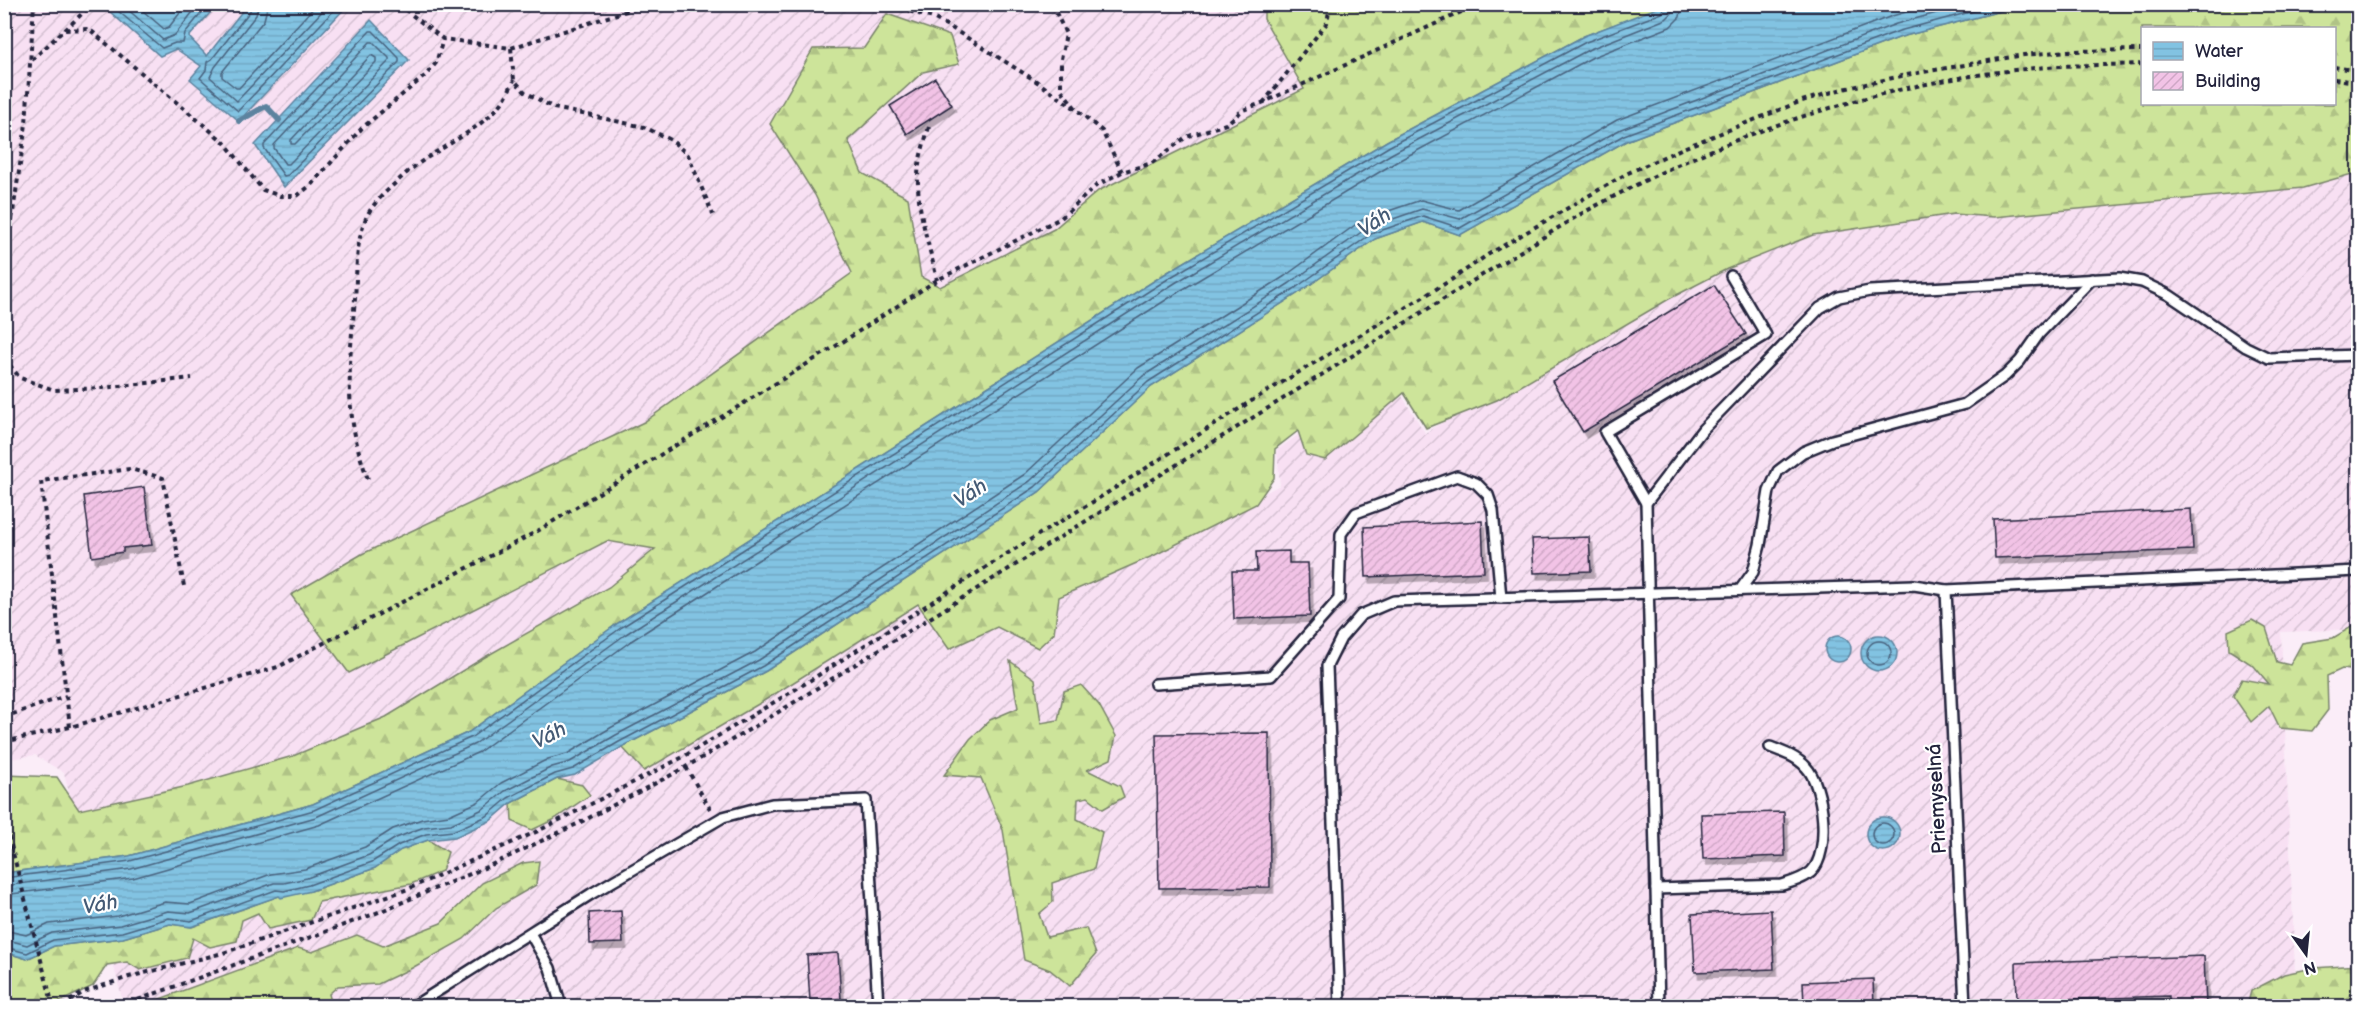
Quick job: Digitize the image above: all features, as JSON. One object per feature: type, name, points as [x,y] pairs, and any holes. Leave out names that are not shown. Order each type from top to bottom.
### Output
[{"type":"lane","points":[[1659,1006],[1646,503],[1605,432],[1766,335],[1731,276]]},
{"type":"lane","points":[[1646,503],[1703,429],[1820,308],[1839,297],[1870,291],[2119,278],[2142,282],[2169,295],[2246,347],[2269,358],[2358,355]]},
{"type":"lane","points":[[1740,590],[1753,572],[1769,491],[1778,471],[1803,452],[1832,440],[1955,407],[1981,394],[2020,361],[2039,334],[2092,279]]},
{"type":"lane","points":[[1155,684],[1271,676],[1339,599],[1341,534],[1356,513],[1457,476],[1476,483],[1488,495],[1493,510],[1501,597]]},
{"type":"lane","points":[[1340,1006],[1327,666],[1341,638],[1361,615],[1394,601],[1914,585],[1946,590],[2358,571]]},
{"type":"lane","name":"Priemyselná","points":[[1946,590],[1965,1006]]},
{"type":"lane","points":[[1656,889],[1782,885],[1799,880],[1812,871],[1820,857],[1823,836],[1816,783],[1807,767],[1791,756],[1770,747]]},
{"type":"lane","points":[[414,1006],[591,894],[717,820],[738,811],[772,804],[866,800],[878,1006]]},
{"type":"lane","points":[[530,933],[550,969],[561,1006]]},
{"type":"path","points":[[4,273],[26,124],[34,4]]},
{"type":"path","points":[[32,60],[92,4]]},
{"type":"path","points":[[398,4],[443,39],[510,48],[645,5],[686,4]]},
{"type":"path","points":[[1052,4],[1066,34],[1061,59],[1061,89],[1077,110]]},
{"type":"path","points":[[1262,104],[1327,23],[1330,4]]},
{"type":"path","points":[[4,742],[70,726],[278,667],[536,532],[844,341],[937,280],[1061,218],[1097,185],[1122,172],[1152,163],[1186,137],[1226,124],[1243,110],[1262,104],[1479,4]]},
{"type":"path","points":[[874,5],[933,18],[1036,81],[1102,131],[1122,172]]},
{"type":"path","points":[[64,30],[89,29],[224,141],[263,190],[280,196],[297,195],[310,185],[362,128],[426,75],[436,63],[443,39]]},
{"type":"path","points":[[368,479],[358,453],[348,393],[359,242],[367,217],[382,196],[404,175],[488,118],[503,102],[514,80],[510,48]]},
{"type":"path","points":[[62,1006],[84,992],[129,977],[233,950],[408,889],[538,831],[683,757],[806,683],[1005,555],[1451,280],[1489,254],[1626,174],[1683,148],[1802,101],[1906,75],[2024,55],[2068,51],[2141,50]]},
{"type":"path","points":[[121,1006],[426,894],[578,824],[686,767],[764,721],[1579,215],[1692,158],[1765,130],[1871,98],[1972,76],[2060,66],[2141,64]]},
{"type":"path","points":[[2336,67],[2358,71]]},
{"type":"path","points":[[2336,79],[2358,82]]},
{"type":"path","points":[[514,80],[525,92],[554,108],[644,128],[671,140],[688,155],[712,215]]},
{"type":"path","points":[[929,127],[920,155],[918,177],[920,202],[937,280]]},
{"type":"path","points":[[4,358],[20,378],[54,390],[102,388],[192,378]]},
{"type":"path","points":[[70,726],[41,481],[130,469],[163,478],[184,586]]},
{"type":"path","points":[[4,717],[66,696]]},
{"type":"path","points":[[686,767],[717,820]]},
{"type":"path","points":[[4,819],[53,1004]]},
{"type":"shaded area","points":[[5,5],[1264,5],[1264,19],[1305,89],[1099,191],[1054,229],[940,287],[1139,558],[1280,485],[1277,450],[1308,428],[1321,448],[1402,396],[1425,433],[1492,392],[1497,400],[1669,299],[1727,269],[1813,235],[1954,214],[1994,217],[2358,159],[2358,629],[2281,632],[2295,1006],[124,1006],[64,773],[35,755],[5,760]]},
{"type":"green space","points":[[2343,4],[2358,8],[2358,175],[2352,174],[2303,188],[1994,217],[1954,214],[1813,235],[1727,269],[1669,299],[1497,400],[1426,428],[1404,393],[1325,460],[1306,455],[1298,431],[1275,449],[1274,478],[1256,504],[1155,555],[1059,597],[1054,633],[1038,648],[997,627],[949,649],[918,604],[762,702],[644,771],[622,747],[766,671],[1039,492],[1151,387],[1297,294],[1375,239],[1423,222],[1460,235],[1626,141],[1901,37],[2024,5]]},
{"type":"green space","points":[[1264,5],[1667,5],[1584,36],[1387,141],[1168,272],[618,623],[469,732],[313,804],[129,856],[5,873],[5,775],[57,777],[79,810],[188,786],[293,756],[386,717],[485,657],[609,587],[655,549],[607,541],[349,673],[291,595],[362,554],[644,422],[852,273],[815,195],[770,124],[813,49],[864,48],[887,14],[950,36],[959,64],[923,72],[848,140],[862,173],[908,198],[921,277],[940,287],[1054,229],[1098,191],[1304,89],[1264,19]]},
{"type":"green space","points":[[2252,620],[2266,628],[2277,662],[2290,665],[2302,643],[2333,638],[2358,623],[2358,671],[2342,669],[2327,676],[2328,710],[2312,731],[2280,728],[2269,706],[2251,722],[2233,696],[2242,679],[2269,684],[2254,666],[2229,650],[2228,631]]},
{"type":"green space","points":[[1010,661],[1035,679],[1041,723],[1058,720],[1064,691],[1081,685],[1099,705],[1116,736],[1111,759],[1087,770],[1120,786],[1124,797],[1103,809],[1088,797],[1078,799],[1077,819],[1102,832],[1094,869],[1052,883],[1053,902],[1039,914],[1047,937],[1086,928],[1096,954],[1070,986],[1050,970],[1024,960],[1003,830],[981,778],[944,775],[970,739],[990,720],[1018,708]]},
{"type":"green space","points":[[557,779],[582,785],[590,795],[553,820],[532,830],[512,821],[511,803]]},
{"type":"green space","points":[[428,840],[448,852],[442,871],[411,884],[319,902],[311,920],[268,929],[258,913],[242,920],[237,941],[210,947],[193,938],[187,958],[140,970],[127,962],[107,965],[93,986],[51,1006],[26,1006],[5,997],[4,952],[27,959],[54,946],[123,938],[170,924],[192,927],[279,896],[311,891],[375,868],[400,850]]},
{"type":"green space","points":[[539,861],[536,885],[496,908],[464,939],[378,984],[338,986],[329,994],[332,1006],[141,1006],[298,948],[312,952],[357,935],[383,946],[441,923],[482,883],[523,863]]},
{"type":"green space","points":[[2358,965],[2358,1006],[2247,1006],[2251,991],[2284,974],[2313,968]]},
{"type":"water","name":"Váh","points":[[1667,4],[2024,5],[1901,37],[1626,141],[1460,235],[1423,222],[1375,239],[1297,294],[1151,387],[1039,492],[766,671],[622,747],[575,775],[557,779],[511,803],[490,821],[455,837],[428,840],[401,850],[375,868],[311,891],[281,898],[279,896],[191,927],[170,924],[123,938],[54,946],[27,959],[5,952],[5,873],[129,856],[313,804],[469,732],[618,623],[1168,272],[1387,141],[1584,36]]},
{"type":"water","points":[[112,5],[217,5],[189,37],[207,56],[247,5],[348,5],[239,121],[190,79],[201,66],[176,49],[160,56],[109,11]]},
{"type":"water","points":[[371,20],[409,60],[284,187],[255,145]]},
{"type":"water","points":[[1879,635],[1891,641],[1897,653],[1891,665],[1879,671],[1867,665],[1861,653],[1867,641]]},
{"type":"water","points":[[1838,636],[1848,639],[1851,649],[1848,659],[1838,662],[1828,659],[1825,649],[1828,639]]},
{"type":"water","points":[[1883,817],[1895,822],[1900,834],[1895,846],[1883,851],[1871,846],[1866,834],[1871,822]]},
{"type":"building","points":[[935,78],[952,105],[907,134],[890,106]]},
{"type":"building","points":[[1714,285],[1746,334],[1583,432],[1552,381]]},
{"type":"building","points":[[144,487],[152,545],[123,548],[123,552],[92,557],[84,496]]},
{"type":"building","points":[[2191,509],[2193,550],[1995,558],[1993,519]]},
{"type":"building","points":[[1482,521],[1484,572],[1366,577],[1364,527]]},
{"type":"building","points":[[1589,537],[1591,571],[1534,573],[1532,539]]},
{"type":"building","points":[[1289,551],[1289,563],[1308,563],[1310,616],[1234,619],[1232,571],[1257,571],[1256,552]]},
{"type":"building","points":[[1269,733],[1270,887],[1159,888],[1156,734]]},
{"type":"building","points":[[1784,812],[1785,856],[1703,859],[1701,814]]},
{"type":"building","points":[[1771,910],[1774,969],[1695,972],[1692,914]]},
{"type":"building","points":[[621,911],[623,943],[590,944],[589,913]]},
{"type":"building","points":[[838,953],[841,999],[810,1001],[807,955]]},
{"type":"building","points":[[2204,956],[2206,1006],[2169,1006],[2169,996],[2017,1001],[2016,963]]},
{"type":"building","points":[[1873,979],[1874,1006],[1804,1006],[1803,982]]},
{"type":"waterway","points":[[239,121],[266,106],[279,120]]}]
